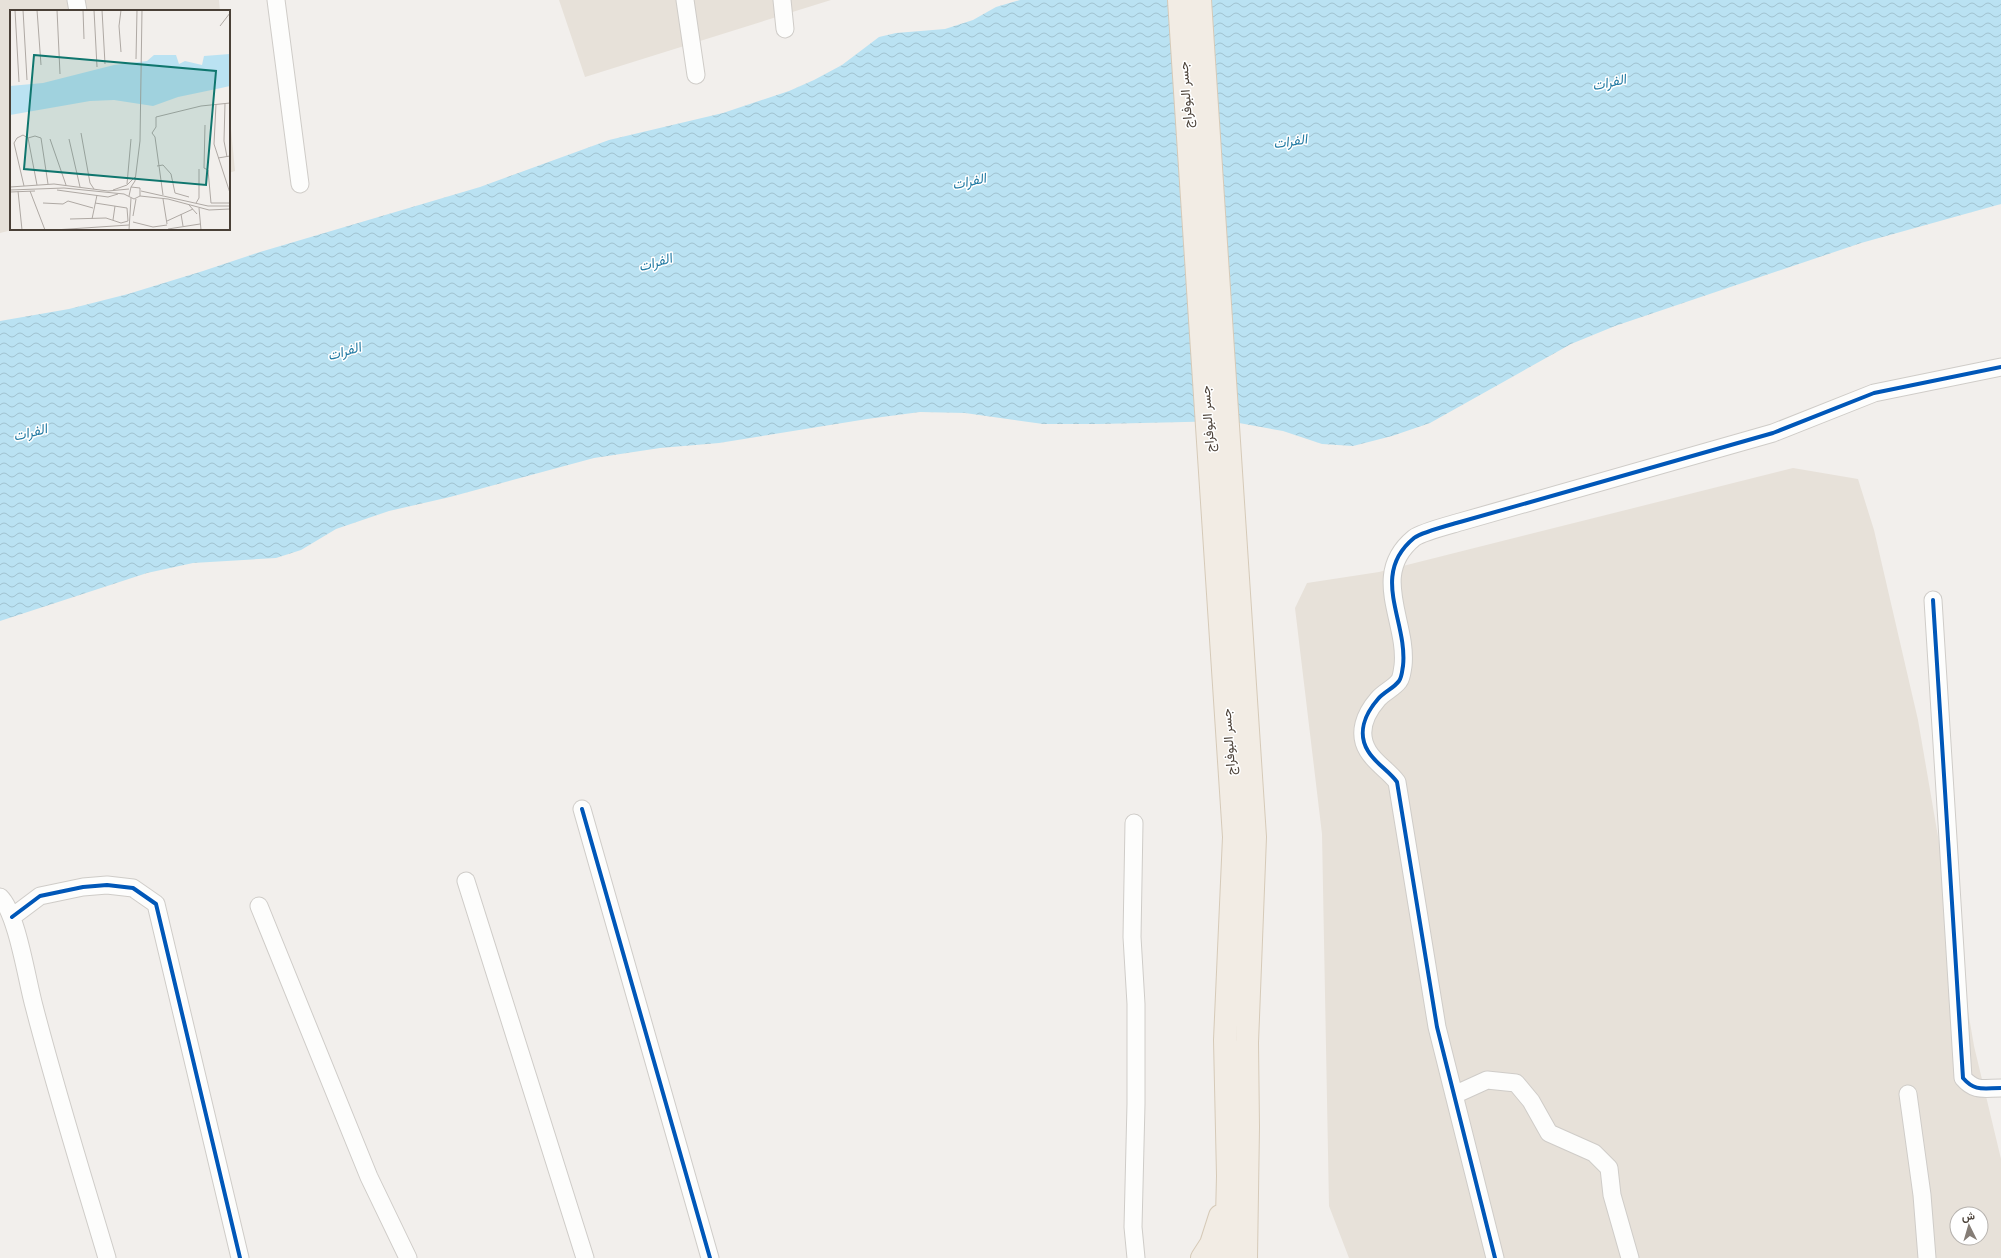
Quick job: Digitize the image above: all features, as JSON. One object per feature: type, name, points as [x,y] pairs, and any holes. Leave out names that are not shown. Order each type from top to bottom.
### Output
[{"type":"main road","name":"جسر البوفراج","points":[[1179,0],[1245,837]]},
{"type":"main road","name":"جسر البوفراج","points":[[1200,0],[1245,837]]},
{"type":"main road","points":[[1226,1258],[1228,1194],[1225,1040],[1245,837]]},
{"type":"main road","points":[[1245,837],[1248,1126],[1246,1258]]},
{"type":"main road","points":[[1202,1258],[1211,1244],[1228,1194]]},
{"type":"street","points":[[76,0],[78,10]]},
{"type":"street","points":[[276,0],[300,184]]},
{"type":"street","points":[[685,0],[696,75]]},
{"type":"street","points":[[782,0],[785,29]]},
{"type":"street","points":[[1495,1258],[1437,1027],[1397,782],[1389,771],[1368,752],[1362,739],[1364,720],[1378,699],[1399,682],[1402,674],[1404,659],[1391,580],[1396,559],[1415,537],[1460,522],[1773,434],[1874,393],[2001,367]]},
{"type":"street","points":[[1933,600],[1963,1078],[1970,1086],[1976,1089],[2001,1088]]},
{"type":"street","points":[[582,809],[710,1258]]},
{"type":"street","points":[[1134,823],[1132,937],[1136,1004],[1136,1050],[1133,1227],[1136,1258]]},
{"type":"street","points":[[466,881],[584,1258]]},
{"type":"street","points":[[12,917],[40,896],[83,887],[107,885],[133,888],[156,904],[240,1258]]},
{"type":"street","points":[[0,897],[6,902],[12,917],[34,1007],[107,1258]]},
{"type":"street","points":[[259,906],[369,1177],[408,1258]]},
{"type":"street","points":[[1454,1095],[1487,1080],[1516,1083],[1531,1101],[1549,1133],[1594,1153],[1609,1168],[1612,1195],[1630,1258]]},
{"type":"street","points":[[1908,1094],[1922,1195],[1927,1258]]},
{"type":"shaded area","points":[[0,0],[219,0],[220,10],[10,10],[10,230],[12,230],[0,233]]},
{"type":"shaded area","points":[[559,0],[831,0],[585,77]]},
{"type":"shaded area","points":[[230,118],[235,171],[230,173]]},
{"type":"shaded area","points":[[1793,468],[1858,479],[1874,530],[1918,720],[1974,1046],[2001,1159],[2001,1258],[1349,1258],[1329,1206],[1322,834],[1295,608],[1307,583],[1379,572]]},
{"type":"water","name":"الفرات","points":[[1020,0],[2001,0],[2001,204],[1861,243],[1615,326],[1571,344],[1430,423],[1392,436],[1353,446],[1322,444],[1283,431],[1228,421],[1043,424],[965,413],[920,412],[719,443],[660,448],[594,458],[450,497],[389,511],[336,529],[301,550],[276,558],[193,563],[147,573],[0,621],[0,321],[69,309],[128,294],[260,252],[480,187],[609,140],[723,113],[789,91],[814,80],[842,65],[879,37],[896,33],[945,29],[973,20],[996,7]]},
{"type":"cycle path","points":[[1495,1258],[1437,1027],[1397,782],[1371,755],[1363,737],[1364,724],[1369,711],[1380,697],[1397,683],[1402,674],[1403,649],[1392,583],[1394,567],[1401,552],[1414,538],[1429,531],[1773,433],[1874,393],[2001,367]]},
{"type":"cycle path","points":[[1933,600],[1963,1078],[1976,1087],[1985,1089],[2001,1088]]},
{"type":"cycle path","points":[[582,809],[710,1258]]},
{"type":"cycle path","points":[[12,917],[40,896],[83,887],[107,885],[133,888],[156,904],[240,1258]]}]
